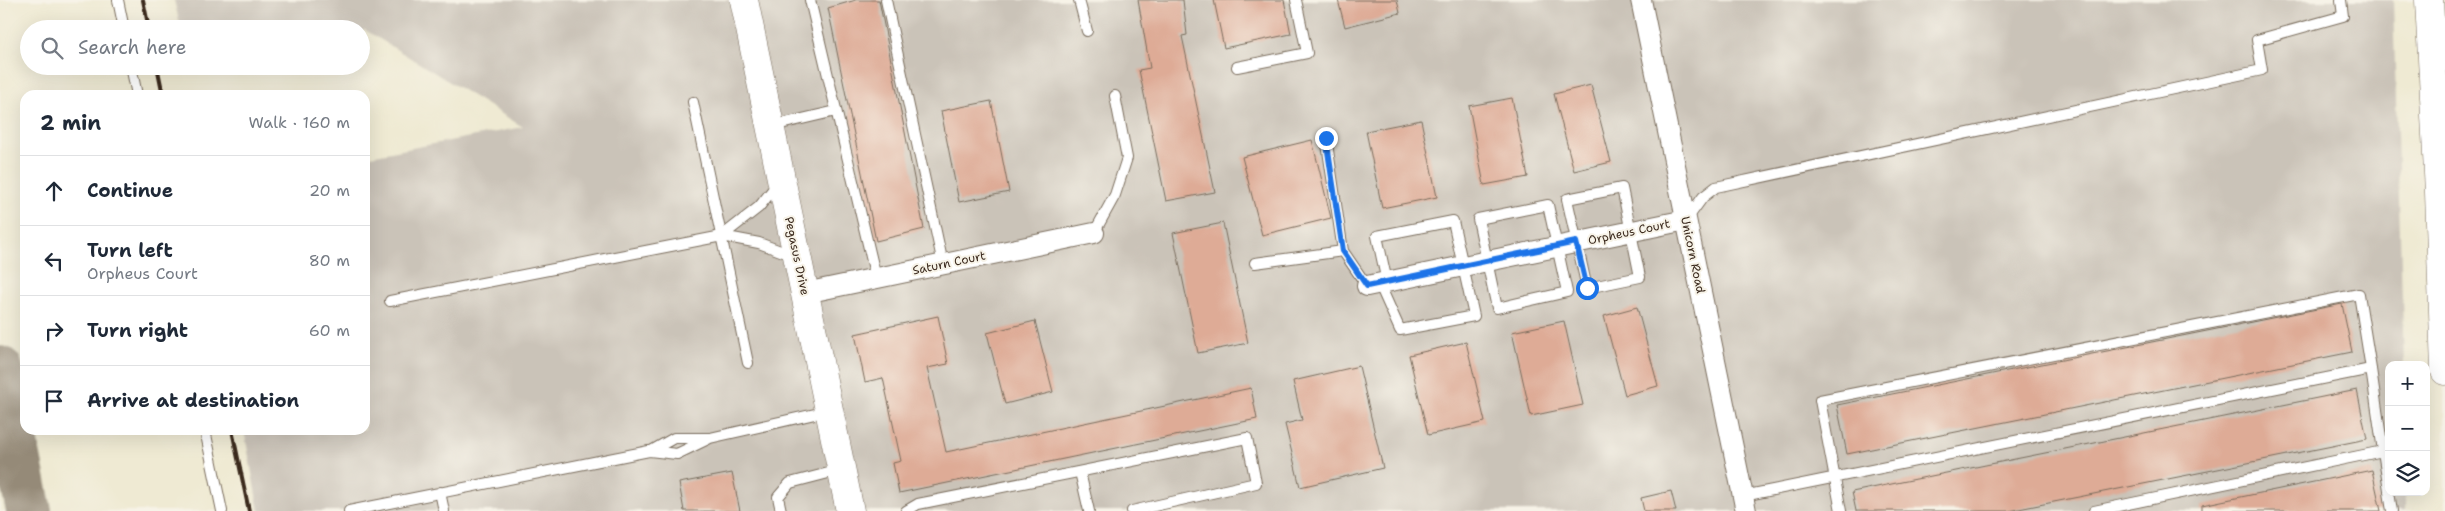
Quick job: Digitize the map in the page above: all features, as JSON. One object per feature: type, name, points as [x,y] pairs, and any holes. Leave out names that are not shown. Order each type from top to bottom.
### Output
[{"type":"main road","name":"Pegasus Drive","points":[[744,0],[850,511]]},
{"type":"main road","points":[[2429,0],[2439,192],[2445,371]]},
{"type":"street","name":"Unicorn Road","points":[[1640,0],[1744,503]]},
{"type":"street","name":"Orpheus Court","points":[[1378,284],[1686,220]]},
{"type":"street","name":"Saturn Court","points":[[805,292],[1094,233]]},
{"type":"lane","points":[[118,0],[122,20]]},
{"type":"lane","points":[[810,0],[876,278]]},
{"type":"lane","points":[[886,0],[943,264]]},
{"type":"lane","points":[[1079,0],[1087,31]]},
{"type":"lane","points":[[1237,67],[1307,53],[1296,0]]},
{"type":"lane","points":[[1686,220],[1703,197],[1716,187],[2262,70],[2257,40],[2343,16],[2341,0]]},
{"type":"lane","points":[[133,75],[136,90]]},
{"type":"lane","points":[[1094,233],[1115,196],[1127,158],[1115,96]]},
{"type":"lane","points":[[693,102],[748,363]]},
{"type":"lane","points":[[770,126],[836,111]]},
{"type":"lane","points":[[1326,138],[1343,251],[1378,284],[1400,330],[1474,316],[1454,221],[1377,236],[1378,284]]},
{"type":"lane","points":[[722,236],[759,207],[781,178]]},
{"type":"lane","points":[[1631,231],[1622,188],[1568,199],[1567,244],[1567,292],[1497,308],[1478,219],[1548,205],[1567,244],[1587,288],[1640,277],[1631,231]]},
{"type":"lane","points":[[390,302],[722,236],[759,242],[797,258]]},
{"type":"lane","points":[[1256,263],[1343,251]]},
{"type":"lane","points":[[1841,511],[1820,400],[2359,294],[2385,464]]},
{"type":"lane","points":[[1744,503],[1834,477],[2371,368]]},
{"type":"lane","points":[[349,511],[649,451],[674,438],[710,438],[829,411]]},
{"type":"lane","points":[[206,435],[222,511]]},
{"type":"lane","points":[[649,451],[677,454],[710,438]]},
{"type":"lane","points":[[906,511],[918,504],[1247,438],[1256,483],[1132,511]]},
{"type":"lane","points":[[2094,511],[2383,451]]},
{"type":"lane","points":[[781,511],[778,497],[790,483],[841,469]]},
{"type":"lane","points":[[1080,472],[1089,511]]},
{"type":"lane","points":[[440,492],[444,511]]},
{"type":"lane","points":[[2390,496],[2392,511]]},
{"type":"shaded area","points":[[174,0],[2393,0],[2404,361],[2385,361],[2385,496],[2405,496],[2405,511],[259,511],[245,435],[370,435],[370,156],[523,127],[370,33],[370,20],[179,20]]},
{"type":"building","points":[[856,0],[879,0],[924,229],[876,241],[828,8]]},
{"type":"building","points":[[1138,0],[1183,0],[1187,35],[1182,36],[1215,192],[1166,201],[1139,70],[1150,68]]},
{"type":"building","points":[[1214,0],[1284,0],[1291,34],[1224,48]]},
{"type":"building","points":[[1338,0],[1397,0],[1400,13],[1345,27]]},
{"type":"building","points":[[1591,85],[1611,162],[1574,171],[1554,94]]},
{"type":"building","points":[[1512,98],[1528,177],[1484,185],[1469,106]]},
{"type":"building","points":[[991,101],[1009,192],[959,202],[941,111]]},
{"type":"building","points":[[1421,120],[1437,197],[1382,208],[1366,131]]},
{"type":"building","points":[[1312,140],[1331,218],[1262,235],[1242,157]]},
{"type":"building","points":[[1223,223],[1248,343],[1198,353],[1173,233]]},
{"type":"building","points":[[2342,304],[2352,352],[1847,454],[1837,405]]},
{"type":"building","points":[[1637,307],[1658,386],[1625,395],[1604,316]]},
{"type":"building","points":[[938,316],[948,364],[927,368],[946,452],[1251,388],[1257,419],[899,493],[893,463],[901,461],[883,378],[865,382],[855,334]]},
{"type":"building","points":[[1035,321],[1053,392],[1005,404],[987,333]]},
{"type":"building","points":[[1564,321],[1583,405],[1531,416],[1512,332]]},
{"type":"building","points":[[1466,342],[1485,422],[1428,435],[1409,355]]},
{"type":"building","points":[[1359,366],[1383,468],[1300,487],[1285,424],[1302,420],[1293,381]]},
{"type":"building","points":[[2357,390],[2367,439],[2009,511],[1856,511],[1852,492]]},
{"type":"building","points":[[2372,470],[2381,511],[2202,511],[2202,505]]},
{"type":"building","points":[[732,473],[740,511],[684,511],[679,483]]},
{"type":"building","points":[[1671,491],[1676,511],[1644,511],[1641,498]]},
{"type":"taxiway","points":[[0,369],[29,511]]},
{"type":"railway","points":[[143,0],[147,20]]},
{"type":"railway","points":[[159,75],[162,90]]},
{"type":"railway","points":[[233,435],[249,511]]},
{"type":"route","points":[[1326,138],[1343,251],[1367,286],[1576,242],[1587,288]]}]
